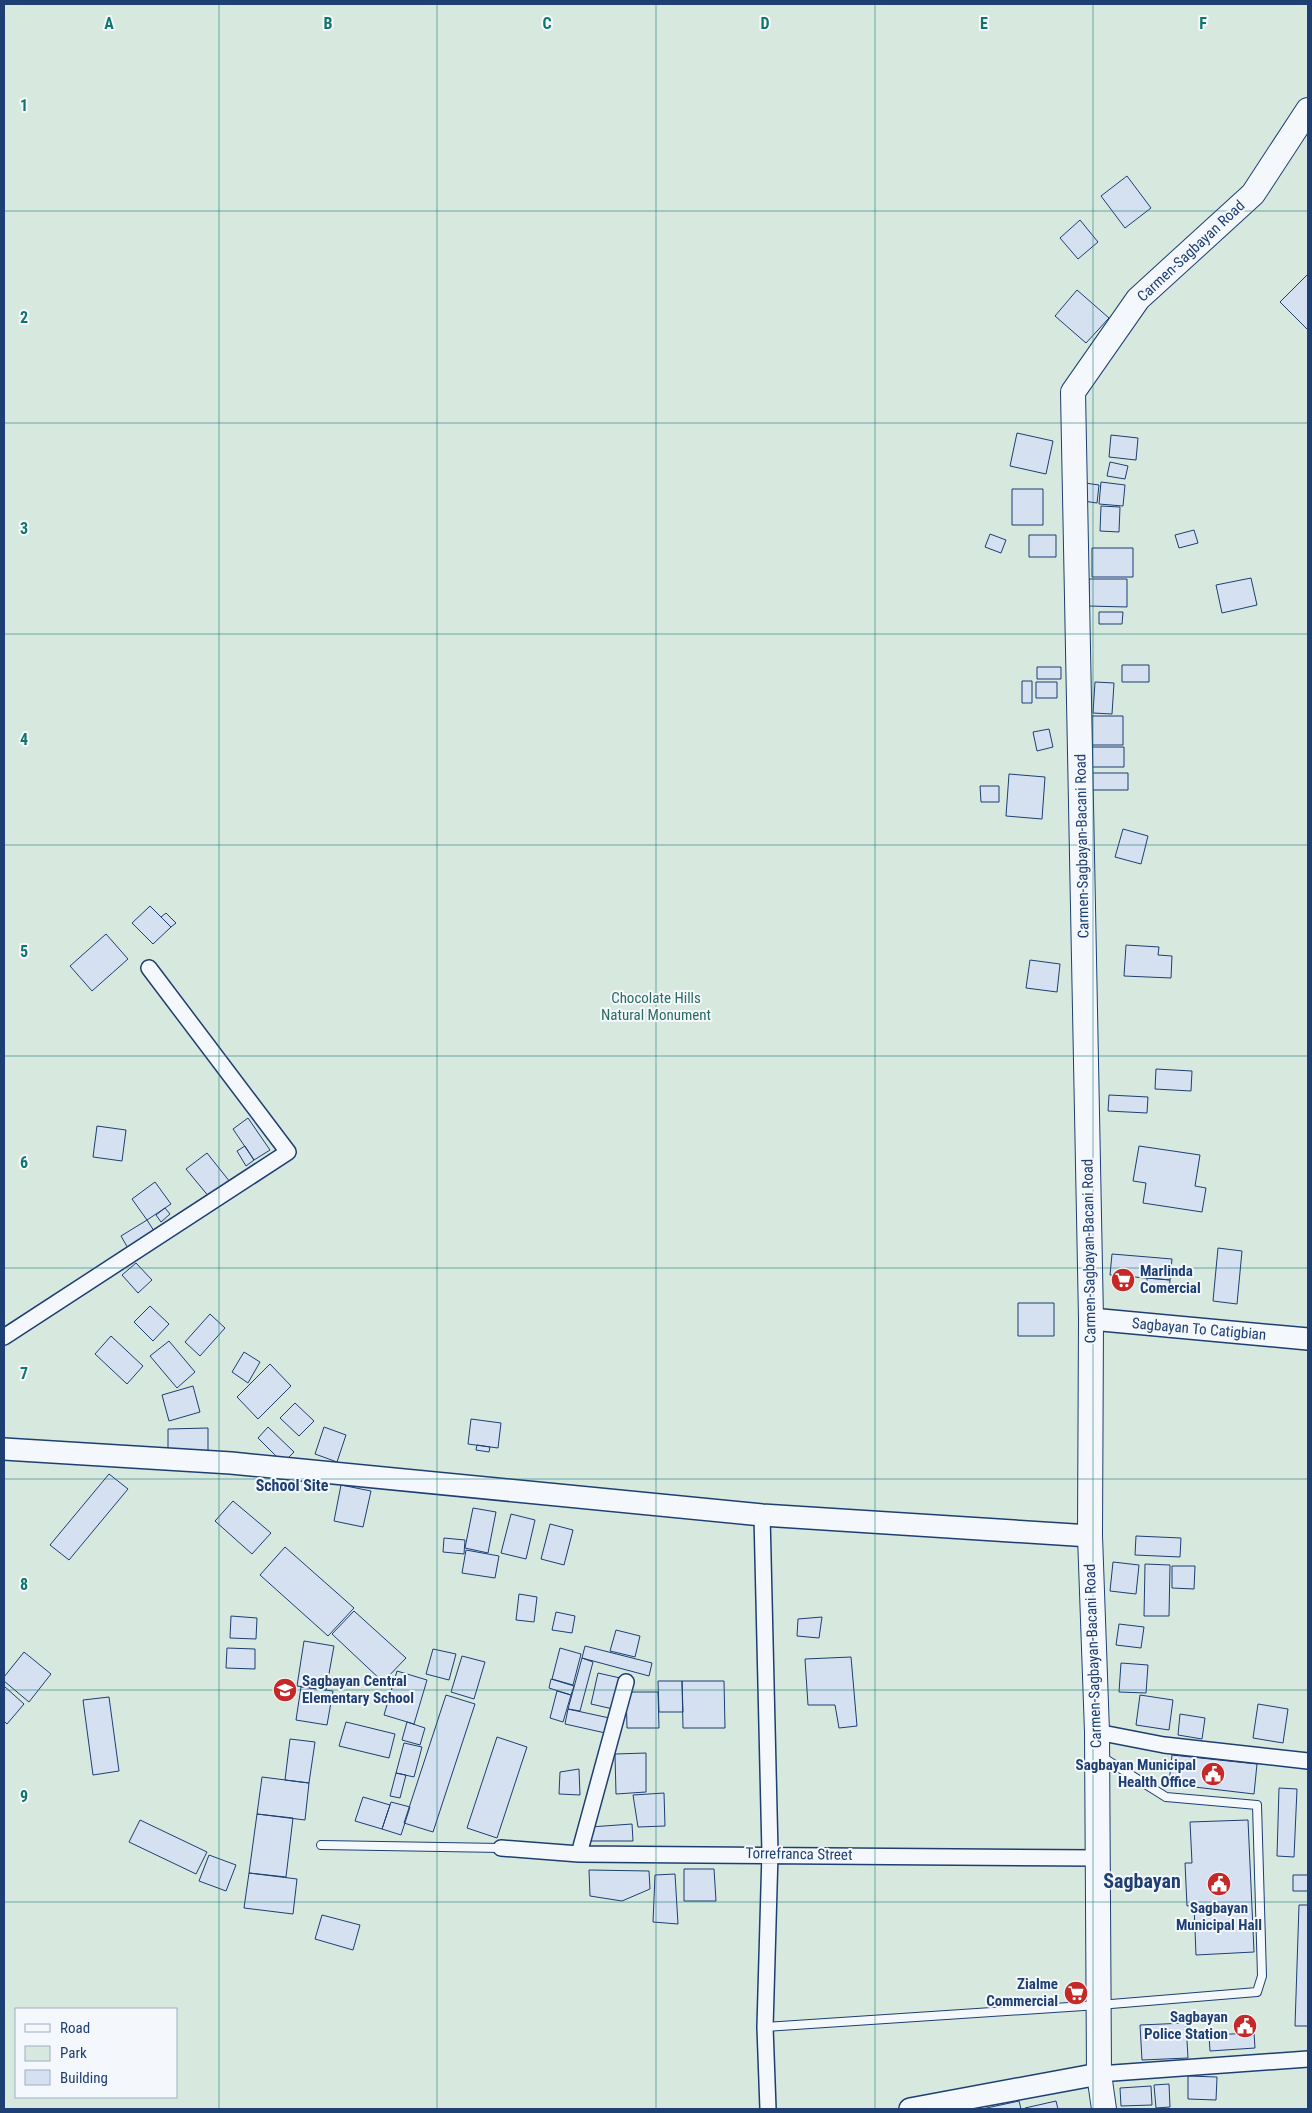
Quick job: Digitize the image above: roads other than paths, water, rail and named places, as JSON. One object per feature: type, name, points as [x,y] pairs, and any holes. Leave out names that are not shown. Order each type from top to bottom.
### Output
[{"type":"main road","name":"Carmen-Sagbayan Road","points":[[1073,392],[1138,299],[1253,194],[1308,110]]},
{"type":"main road","name":"Carmen-Sagbayan-Bacani Road","points":[[1073,392],[1090,1319],[1090,1536],[1097,1743],[1096,1858],[1099,2074],[1104,2109]]},
{"type":"street","points":[[4,1338],[288,1152],[149,968]]},
{"type":"street","name":"Sagbayan To Catigbian","points":[[1090,1319],[1308,1338]]},
{"type":"street","points":[[4,1449],[231,1463],[762,1515],[1090,1536]]},
{"type":"street","points":[[762,1515],[770,1853],[765,2027],[768,2109]]},
{"type":"street","points":[[580,1854],[626,1682]]},
{"type":"street","points":[[1097,1743],[1164,1745],[1308,1760]]},
{"type":"street","name":"Torrefranca Street","points":[[501,1848],[580,1854],[770,1853],[1096,1858]]},
{"type":"street","points":[[910,2109],[1099,2074],[1308,2059]]},
{"type":"lane","points":[[765,2027],[1099,2005],[1257,1992],[1262,1976],[1257,1805],[1166,1797],[1097,1743]]},
{"type":"lane","points":[[321,1845],[501,1848]]},
{"type":"place","name":"Marlinda Comercial","points":[[1123,1280]]},
{"type":"place","name":"Sagbayan Central Elementary School","points":[[285,1690]]},
{"type":"place","name":"Sagbayan Municipal Health Office","points":[[1213,1774]]},
{"type":"place","name":"Sagbayan Municipal Hall","points":[[1219,1884]]},
{"type":"place","name":"Zialme Commercial","points":[[1076,1993]]},
{"type":"place","name":"Sagbayan Police Station","points":[[1245,2026]]},
{"type":"district","name":"School Site","points":[[292,1485]]},
{"type":"district","name":"Sagbayan","points":[[1142,1881]]},
{"type":"park label","name":"Chocolate Hills Natural Monument","points":[[656,1006]]}]
